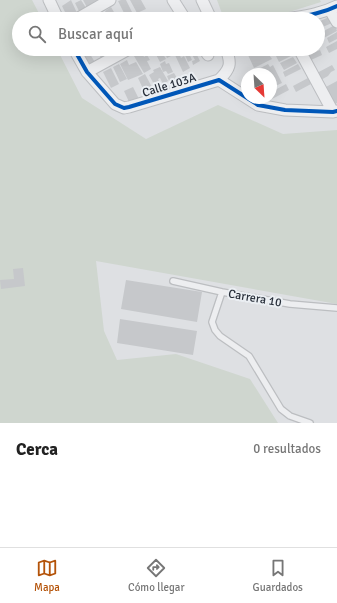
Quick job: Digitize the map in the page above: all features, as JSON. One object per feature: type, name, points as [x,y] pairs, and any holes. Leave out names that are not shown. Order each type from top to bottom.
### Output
[{"type":"street","points":[[49,0],[55,12]]},
{"type":"street","points":[[89,12],[110,0]]},
{"type":"street","points":[[173,0],[181,12]]},
{"type":"street","points":[[202,0],[208,12]]},
{"type":"street","points":[[321,12],[333,8],[337,22]]},
{"type":"street","points":[[78,56],[87,72],[116,56]]},
{"type":"street","points":[[228,56],[230,65],[219,80],[258,105],[285,110],[335,111]]},
{"type":"street","points":[[303,56],[335,111]]},
{"type":"street","name":"Calle 103A","points":[[87,72],[115,104],[124,108],[219,80]]},
{"type":"lane","name":"Carrera 10","points":[[173,281],[222,292],[290,304],[337,308]]},
{"type":"lane","points":[[222,292],[212,322],[215,330],[220,336],[250,356],[281,409],[290,416],[310,423]]},
{"type":"shaded area","points":[[0,0],[32,0],[38,12],[12,12],[12,56],[61,56],[82,98],[146,139],[218,105],[283,134],[337,130],[337,304],[96,261],[104,331],[117,360],[176,354],[250,379],[278,423],[0,423]]},
{"type":"shaded area","points":[[217,0],[320,0],[321,2],[289,12],[221,12]]},
{"type":"building","points":[[71,0],[77,12],[65,12],[62,6]]},
{"type":"building","points":[[81,0],[88,11],[80,12],[75,3]]},
{"type":"building","points":[[83,0],[102,0],[89,11]]},
{"type":"building","points":[[126,0],[132,12],[124,12],[118,1]]},
{"type":"building","points":[[130,0],[141,0],[146,9],[136,12]]},
{"type":"building","points":[[111,7],[114,12],[106,12]]},
{"type":"building","points":[[329,17],[332,23],[325,26],[325,19]]},
{"type":"building","points":[[335,25],[337,31],[325,37],[325,30]]},
{"type":"building","points":[[337,32],[337,39],[329,43],[327,38]]},
{"type":"building","points":[[337,41],[337,49],[329,53],[326,47]]},
{"type":"building","points":[[82,56],[91,56],[96,64],[89,68]]},
{"type":"building","points":[[134,56],[148,56],[150,60],[147,61],[151,69],[144,73]]},
{"type":"building","points":[[157,56],[164,56],[166,59],[160,62]]},
{"type":"building","points":[[175,56],[180,56],[181,58],[184,56],[190,68],[183,72]]},
{"type":"building","points":[[185,56],[190,56],[192,60],[188,62]]},
{"type":"building","points":[[193,56],[198,56],[200,61],[193,65],[192,61],[195,60]]},
{"type":"building","points":[[248,56],[270,56],[272,59],[254,68]]},
{"type":"building","points":[[276,56],[291,56],[279,62]]},
{"type":"building","points":[[309,56],[320,56],[311,60]]},
{"type":"building","points":[[293,57],[297,63],[284,70],[280,63]]},
{"type":"building","points":[[127,60],[129,65],[136,62],[143,74],[128,80],[120,64]]},
{"type":"building","points":[[165,61],[166,64],[169,63],[173,72],[168,74],[166,71],[163,72],[160,64]]},
{"type":"building","points":[[119,64],[127,79],[120,82],[113,67]]},
{"type":"building","points":[[268,64],[270,67],[273,65],[274,68],[260,68]]},
{"type":"building","points":[[298,64],[301,69],[285,77],[283,72]]},
{"type":"building","points":[[332,65],[335,70],[319,81],[315,74]]},
{"type":"building","points":[[160,67],[168,81],[163,84],[160,78],[158,79],[161,85],[156,88],[149,75],[154,72],[153,70]]},
{"type":"building","points":[[111,68],[119,84],[111,88],[103,72]]},
{"type":"building","points":[[174,73],[177,78],[169,81],[167,76]]},
{"type":"building","points":[[277,73],[282,83],[277,85]]},
{"type":"building","points":[[145,74],[154,91],[146,95],[138,78]]},
{"type":"building","points":[[308,78],[311,84],[296,92],[293,86]]},
{"type":"building","points":[[173,80],[173,85],[175,84],[176,87],[172,89],[169,82]]},
{"type":"building","points":[[337,81],[337,103],[333,105],[324,88]]},
{"type":"building","points":[[286,84],[289,90],[277,96],[277,89]]},
{"type":"building","points":[[133,87],[139,99],[130,104],[124,91]]},
{"type":"building","points":[[23,268],[25,286],[1,289],[0,280],[14,279],[13,269]]},
{"type":"building","points":[[126,280],[202,292],[197,322],[121,309]]},
{"type":"building","points":[[120,319],[197,331],[193,355],[117,343]]},
{"type":"cycle path","points":[[322,12],[337,6]]},
{"type":"cycle path","points":[[78,56],[87,72],[115,104],[124,108],[219,80],[258,105],[285,110],[337,111]]}]
